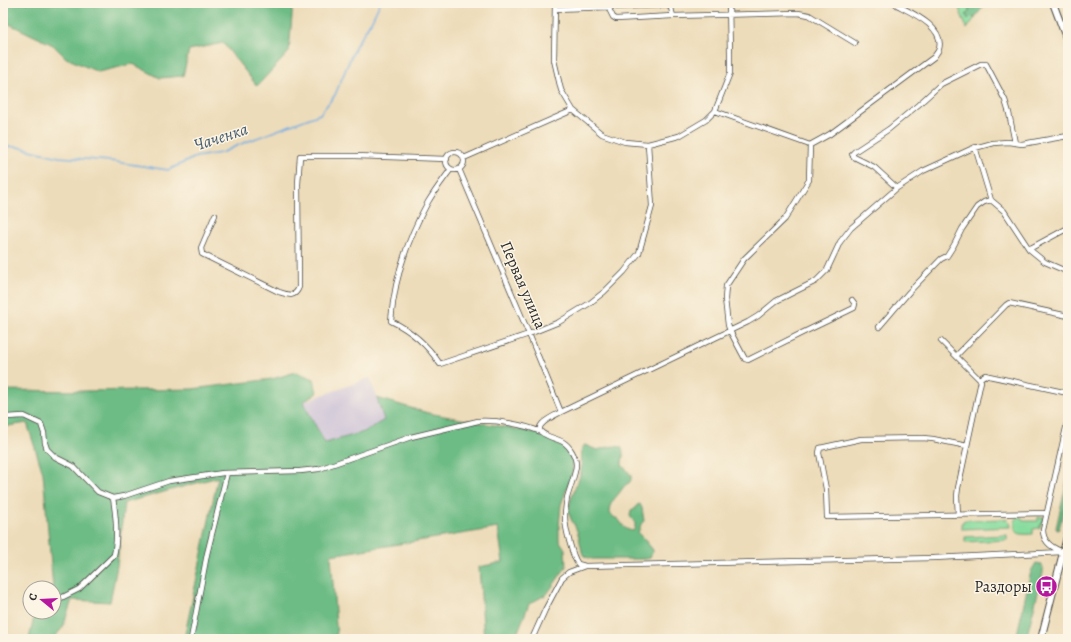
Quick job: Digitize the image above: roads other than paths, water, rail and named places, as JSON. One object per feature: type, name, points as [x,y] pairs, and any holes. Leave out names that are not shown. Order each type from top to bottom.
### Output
[{"type":"main road","points":[[1053,3],[1068,43]]},
{"type":"main road","points":[[1041,639],[1066,552],[1068,533]]},
{"type":"street","points":[[555,3],[554,60],[561,90],[573,110],[602,134],[625,142],[648,144],[679,136],[706,120],[715,112],[730,73],[729,3]]},
{"type":"street","points":[[810,146],[830,134],[934,57],[939,50],[939,39],[932,27],[922,18],[896,5],[895,3]]},
{"type":"street","points":[[555,9],[667,5],[671,8],[673,16]]},
{"type":"street","points":[[608,7],[613,17],[616,19],[729,14],[798,13],[809,15],[854,43]]},
{"type":"street","points":[[897,188],[874,167],[854,157],[852,154],[889,128],[941,84],[981,64],[986,64],[1005,100],[1015,144]]},
{"type":"street","points":[[464,158],[573,110]]},
{"type":"street","points":[[715,112],[810,146]]},
{"type":"street","points":[[541,432],[540,428],[545,420],[730,331],[753,319],[776,301],[816,280],[826,270],[840,242],[852,228],[897,188],[923,171],[975,147],[997,142],[1026,144],[1068,136]]},
{"type":"street","points":[[451,169],[429,201],[406,248],[390,321],[403,327],[420,339],[432,352],[440,364],[530,334],[559,322],[590,303],[604,292],[624,272],[639,253],[652,206],[648,144]]},
{"type":"street","points":[[810,146],[809,180],[785,219],[744,259],[726,286],[725,299],[728,325],[745,359],[748,360],[854,308],[855,304],[852,300]]},
{"type":"street","points":[[975,147],[991,200],[1004,211],[1029,249],[1046,262],[1068,272]]},
{"type":"street","points":[[456,152],[462,154],[464,164],[459,169],[451,169],[446,159],[450,153],[456,152]]},
{"type":"street","points":[[215,216],[201,248],[202,254],[279,292],[288,295],[294,294],[299,288],[298,184],[300,156],[446,159]]},
{"type":"street","name":"Первая улица","points":[[459,169],[530,334],[561,412]]},
{"type":"street","points":[[879,327],[909,292],[941,259],[947,256],[977,207],[984,202],[991,200]]},
{"type":"street","points":[[1029,249],[1068,228]]},
{"type":"street","points":[[956,356],[1006,305],[1010,303],[1068,316]]},
{"type":"street","points":[[941,341],[979,379],[980,385],[958,488],[958,515]]},
{"type":"street","points":[[979,379],[985,375],[1068,393]]},
{"type":"street","points":[[3,419],[6,417],[24,416],[41,424],[44,433],[44,443],[47,449],[55,457],[73,466],[98,492],[113,498],[124,496],[169,481],[227,473],[300,472],[319,469],[411,437],[488,420],[533,428],[564,442],[569,447],[575,459],[576,466],[567,500],[565,517],[573,556],[578,564],[585,566],[934,558],[1066,552]]},
{"type":"street","points":[[1066,552],[1050,546],[1045,540],[1043,530],[1068,419]]},
{"type":"street","points":[[967,446],[928,438],[862,439],[820,448],[819,450],[826,489],[827,517],[1047,513]]},
{"type":"street","points":[[191,639],[208,554],[227,473]]},
{"type":"street","points":[[62,598],[79,589],[114,555],[116,549],[116,516],[113,498]]},
{"type":"street","points":[[532,639],[562,578],[569,572],[585,566]]},
{"type":"waterway","name":"Чаченка","points":[[3,146],[18,147],[59,157],[110,161],[168,170],[196,157],[221,153],[320,114],[335,95],[356,45],[372,20],[380,3]]},
{"type":"place","name":"Раздоры","points":[[1047,587]]}]
